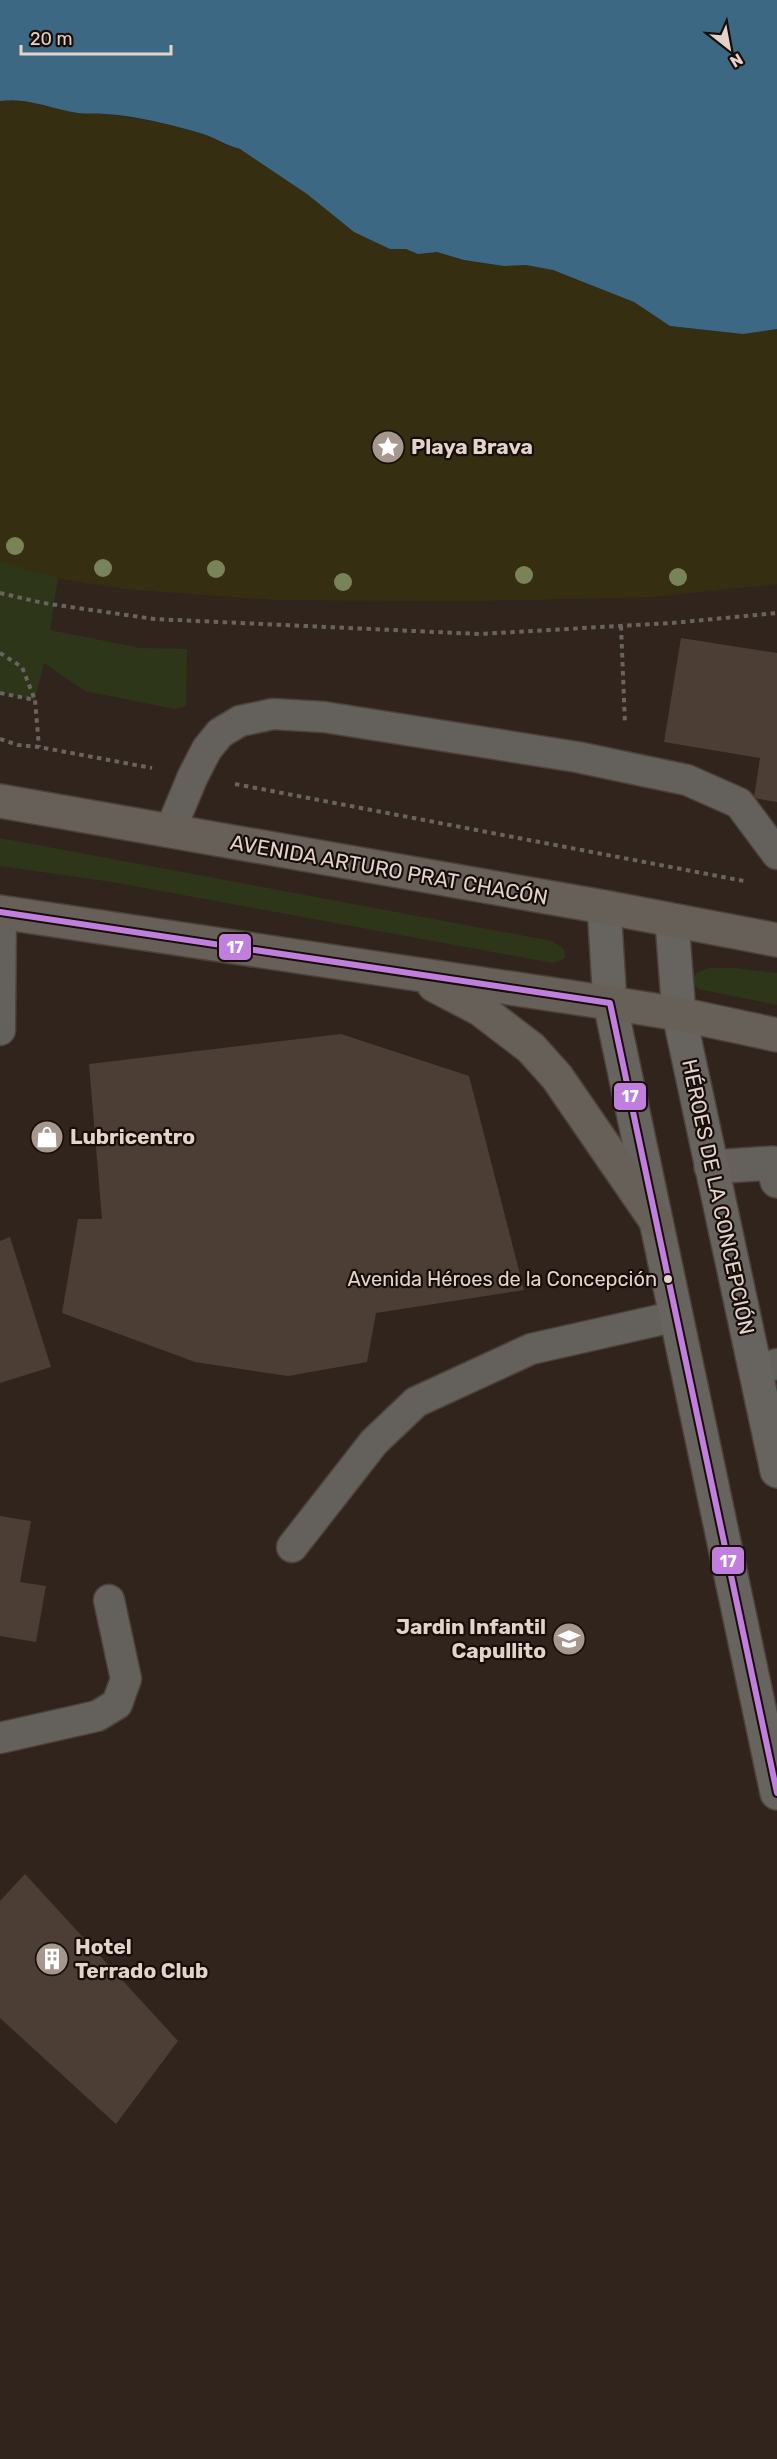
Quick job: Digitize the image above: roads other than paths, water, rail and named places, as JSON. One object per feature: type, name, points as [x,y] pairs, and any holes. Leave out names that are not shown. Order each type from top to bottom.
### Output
[{"type":"main road","name":"AVENIDA ARTURO PRAT CHACÓN","points":[[0,801],[777,940]]},
{"type":"main road","points":[[604,908],[610,1003],[777,1793]]},
{"type":"main road","points":[[0,912],[610,1003],[679,1014],[777,1035]]},
{"type":"main road","name":"HÉROES DE LA CONCEPCIÓN","points":[[672,922],[679,1014],[711,1167],[766,1367],[777,1471]]},
{"type":"main road","points":[[411,973],[480,1009],[531,1048],[557,1077],[656,1221]]},
{"type":"street","points":[[711,1167],[776,1169]]},
{"type":"lane","points":[[170,831],[193,776],[207,749],[220,734],[240,721],[273,714],[324,717],[627,767],[687,780],[739,803],[777,854]]},
{"type":"lane","points":[[0,912],[0,1030]]},
{"type":"lane","points":[[292,1547],[374,1442],[416,1402],[531,1349],[676,1317]]},
{"type":"lane","points":[[0,1737],[97,1716],[117,1704],[126,1679],[109,1600]]},
{"type":"water","points":[[0,0],[777,0],[777,329],[743,334],[670,326],[634,302],[553,270],[526,265],[504,266],[464,260],[437,252],[418,254],[406,249],[390,249],[354,232],[307,194],[240,149],[203,134],[129,117],[78,113],[20,101],[0,101]]},
{"type":"place","name":"Playa Brava","points":[[388,447]]},
{"type":"place","name":"Lubricentro","points":[[47,1137]]},
{"type":"place","name":"Avenida Héroes de la Concepción","points":[[668,1279]]},
{"type":"place","name":"Jardin Infantil Capullito","points":[[569,1639]]},
{"type":"place","name":"Hotel Terrado Club","points":[[52,1959]]}]
